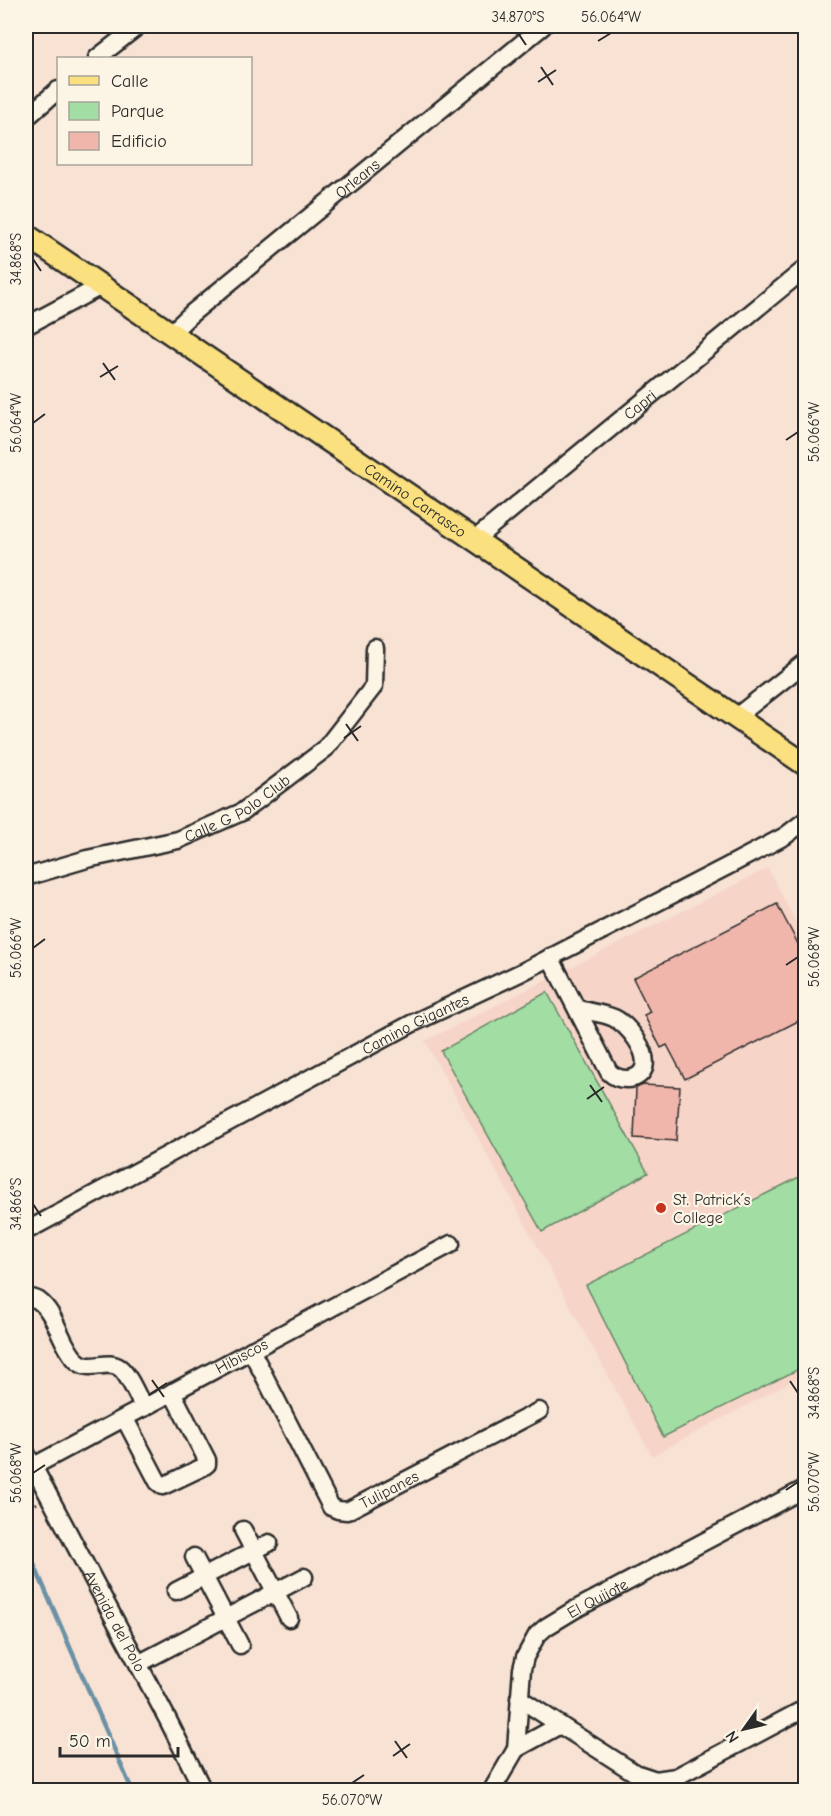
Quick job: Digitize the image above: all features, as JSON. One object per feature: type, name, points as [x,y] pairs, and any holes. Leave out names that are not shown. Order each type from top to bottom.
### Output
[{"type":"main road","name":"Camino Carrasco","points":[[26,235],[806,765]]},
{"type":"street","points":[[98,57],[138,26]]},
{"type":"street","name":"Orleans","points":[[171,333],[191,314],[543,26]]},
{"type":"street","points":[[26,118],[57,91]]},
{"type":"street","name":"Capri","points":[[474,540],[806,268]]},
{"type":"street","points":[[26,326],[101,286]]},
{"type":"street","name":"Calle G Polo Club","points":[[26,877],[87,859],[178,840],[242,812],[325,749],[374,686],[375,648]]},
{"type":"street","points":[[736,717],[806,662]]},
{"type":"street","name":"Camino Gigantes","points":[[26,1231],[411,1024],[550,957],[785,836],[806,820]]},
{"type":"street","points":[[550,957],[609,1072],[620,1080],[627,1080],[639,1074],[644,1068],[644,1060],[633,1033],[612,1017],[578,1009]]},
{"type":"street","name":"Hibiscos","points":[[29,1460],[125,1419],[451,1244]]},
{"type":"street","points":[[26,1297],[39,1300],[49,1312],[70,1353],[81,1364],[93,1367],[111,1364],[120,1367],[144,1408]]},
{"type":"street","name":"Tulipanes","points":[[252,1350],[330,1507],[338,1510],[347,1511],[539,1411]]},
{"type":"street","points":[[125,1419],[158,1482],[163,1486],[203,1467],[207,1464],[207,1460],[172,1392]]},
{"type":"street","name":"Avenida del Polo","points":[[29,1460],[203,1791]]},
{"type":"street","name":"El Quijote","points":[[492,1791],[516,1749],[519,1698],[525,1657],[531,1644],[546,1627],[806,1488]]},
{"type":"street","points":[[243,1530],[289,1617]]},
{"type":"street","points":[[176,1592],[269,1543]]},
{"type":"street","points":[[194,1557],[240,1645]]},
{"type":"street","points":[[138,1664],[304,1577]]},
{"type":"street","points":[[519,1698],[635,1773],[656,1780],[676,1777],[806,1708]]},
{"type":"street","points":[[516,1749],[560,1725]]},
{"type":"shaded area","name":"St. Patrick´s College","points":[[768,868],[805,940],[805,1374],[652,1456],[425,1041]]},
{"type":"green space","points":[[547,992],[648,1173],[542,1232],[441,1051]]},
{"type":"green space","points":[[805,1174],[805,1366],[663,1437],[586,1285]]},
{"type":"building","points":[[777,904],[806,959],[806,1017],[685,1079],[667,1045],[661,1048],[644,1015],[650,1012],[633,978]]},
{"type":"building","points":[[643,1085],[680,1087],[676,1141],[634,1138],[636,1088]]},
{"type":"waterway","points":[[26,1546],[132,1790]]},
{"type":"place","name":"St. Patrick´s College","points":[[661,1208]]}]
